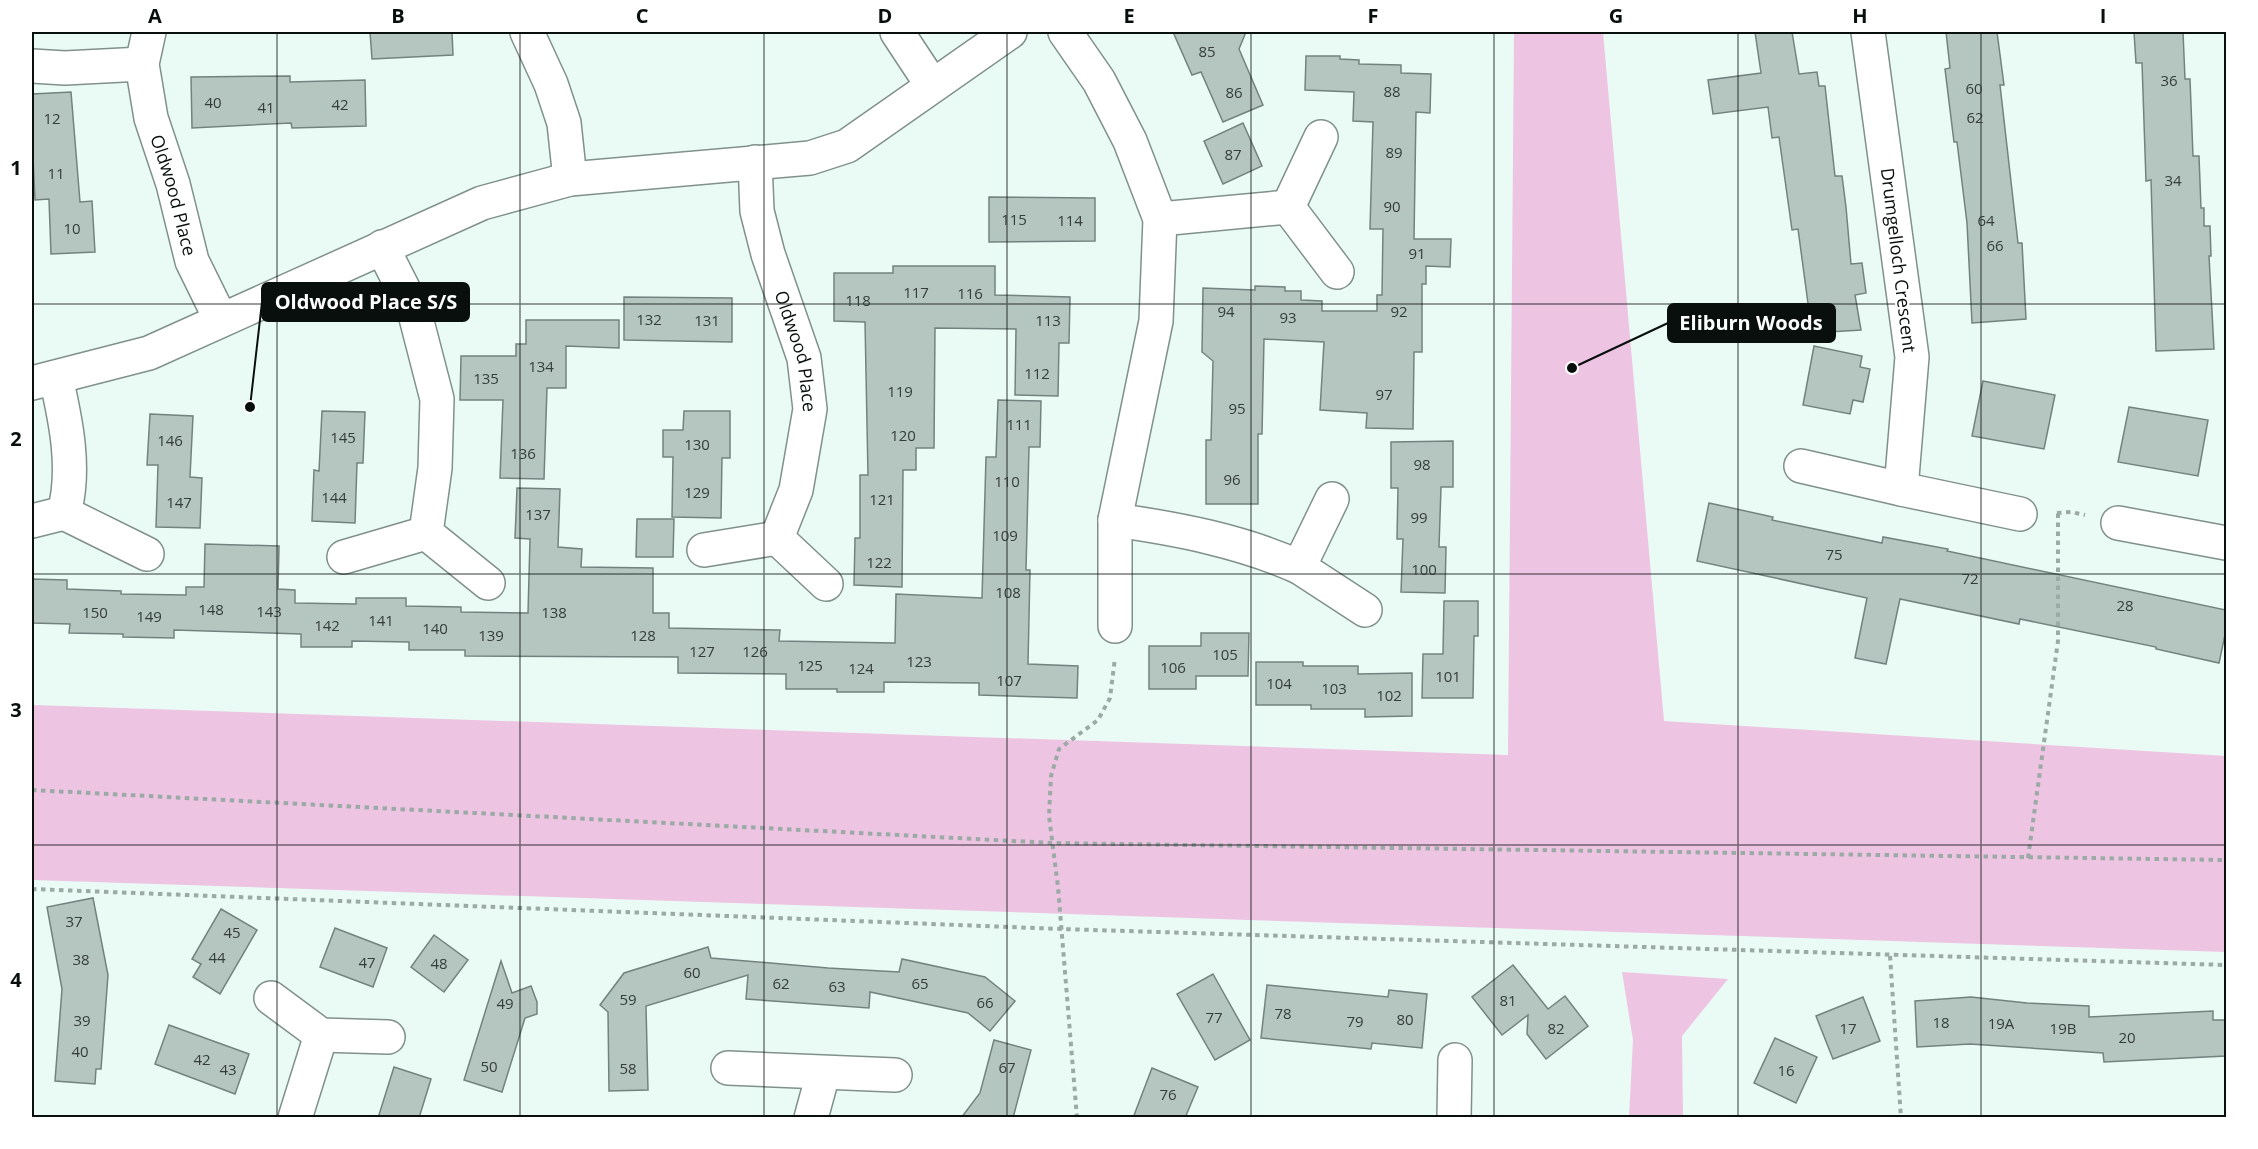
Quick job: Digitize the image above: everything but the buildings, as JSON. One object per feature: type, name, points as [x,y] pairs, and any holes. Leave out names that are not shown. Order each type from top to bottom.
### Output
[{"type":"street","name":"Oldwood Place","points":[[149,32],[142,64],[151,118],[173,184],[192,261],[221,320]]},
{"type":"street","points":[[527,32],[551,84],[564,123],[570,179]]},
{"type":"street","points":[[897,32],[932,86]]},
{"type":"street","points":[[64,513],[69,496],[67,426],[44,380],[149,353],[482,203],[570,179],[810,158],[847,146],[1010,32]]},
{"type":"street","points":[[1065,32],[1099,81],[1130,141],[1160,219],[1156,321],[1115,520],[1115,626]]},
{"type":"street","name":"Drumgelloch Crescent","points":[[1868,32],[1912,357],[1901,489]]},
{"type":"street","points":[[32,66],[65,68],[142,64]]},
{"type":"street","points":[[1288,207],[1321,137]]},
{"type":"street","name":"Oldwood Place","points":[[755,162],[757,211],[768,254],[804,357],[810,410],[796,490],[777,538]]},
{"type":"street","points":[[1160,219],[1288,207]]},
{"type":"street","points":[[1288,207],[1337,272]]},
{"type":"street","points":[[382,247],[414,310],[437,399],[435,468],[426,533]]},
{"type":"street","points":[[1801,466],[2020,514]]},
{"type":"street","points":[[1299,567],[1332,499]]},
{"type":"street","points":[[32,522],[64,513],[147,554]]},
{"type":"street","points":[[1115,520],[1172,528],[1267,553],[1299,567],[1365,610]]},
{"type":"street","points":[[2118,523],[2226,543]]},
{"type":"street","points":[[344,557],[426,533]]},
{"type":"street","points":[[426,533],[488,583]]},
{"type":"street","points":[[704,550],[777,538],[826,584]]},
{"type":"street","points":[[271,998],[321,1035],[388,1037]]},
{"type":"street","points":[[295,1118],[321,1035]]},
{"type":"street","points":[[1454,1118],[1455,1060]]},
{"type":"street","points":[[728,1068],[823,1074],[894,1075]]},
{"type":"street","points":[[811,1118],[823,1074]]},
{"type":"path","points":[[2020,514],[2071,512],[2118,523]]},
{"type":"path","points":[[2028,858],[2058,641],[2058,513]]},
{"type":"path","points":[[1077,1118],[1049,816],[1051,776],[1059,749],[1098,720],[1110,698],[1115,662],[1115,626]]},
{"type":"path","points":[[32,790],[1052,843],[2226,860]]},
{"type":"path","points":[[32,889],[1061,928],[2226,965]]},
{"type":"path","points":[[1890,956],[1901,1118]]},
{"type":"shaded area","points":[[1514,32],[1603,32],[1664,721],[2226,756],[2226,952],[32,880],[32,705],[1508,755]]},
{"type":"shaded area","points":[[1622,972],[1728,979],[1682,1036],[1683,1117],[1629,1117],[1633,1040]]},
{"type":"place","name":"Eliburn Woods","points":[[1572,368]]},
{"type":"place","name":"Oldwood Place S/S","points":[[250,407]]}]
